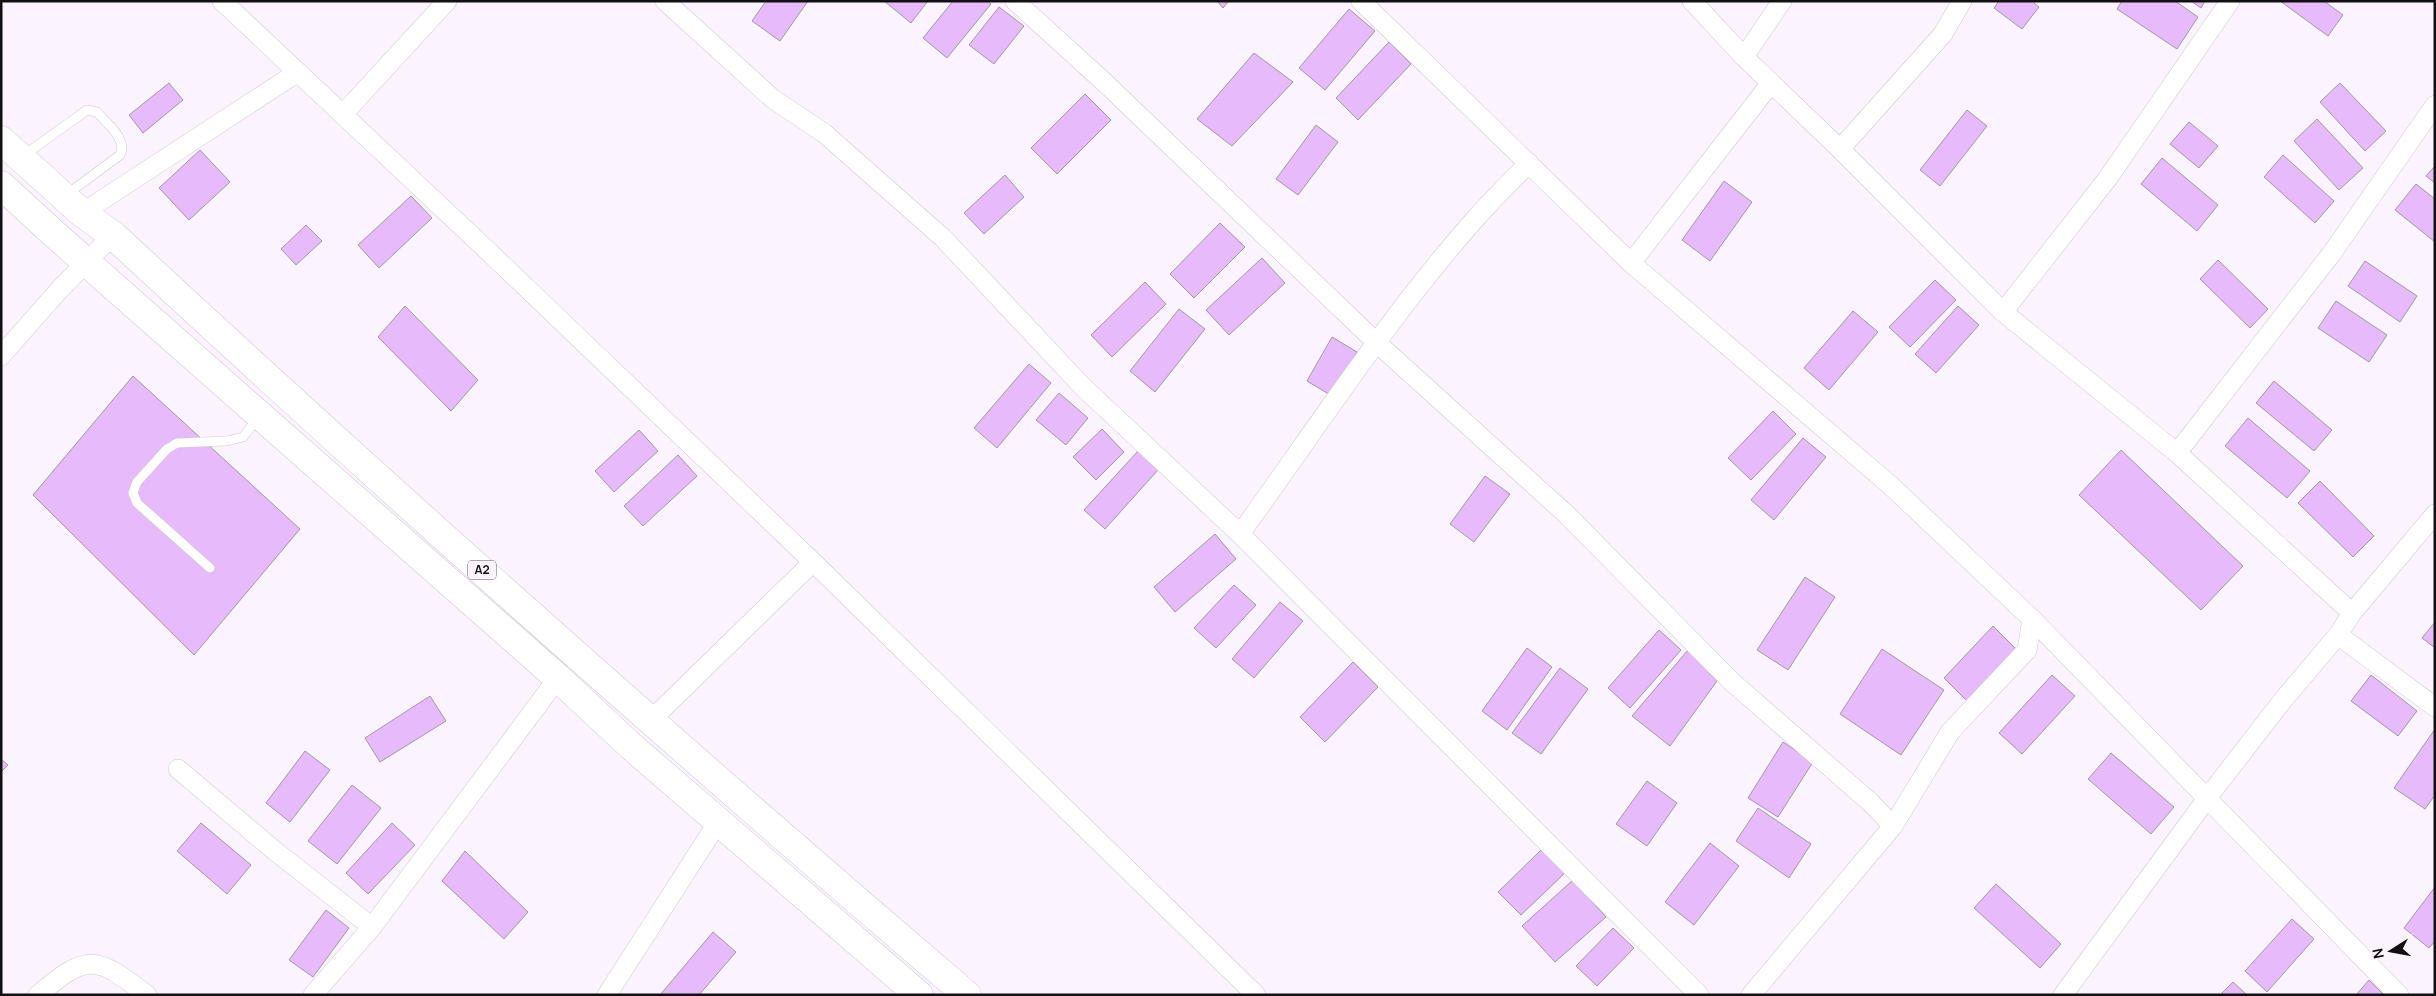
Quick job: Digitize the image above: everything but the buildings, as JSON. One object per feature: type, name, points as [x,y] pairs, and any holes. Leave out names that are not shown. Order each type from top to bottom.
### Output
[{"type":"highway","name":"A2","points":[[11,149],[73,205],[113,236],[333,440],[575,652],[649,722],[966,995]]},
{"type":"highway","name":"A2","points":[[1,185],[718,822],[920,995]]},
{"type":"street","points":[[222,1],[813,562],[1256,995]]},
{"type":"street","points":[[343,114],[447,1]]},
{"type":"street","points":[[665,1],[773,99],[824,133],[943,238],[1083,387],[1240,534],[1699,995]]},
{"type":"street","points":[[1015,1],[1103,81],[1377,343],[1566,514],[1732,682],[1870,802],[1893,826]]},
{"type":"street","points":[[1361,1],[1631,263],[1890,485],[2032,619],[2208,797],[2399,995]]},
{"type":"street","points":[[1692,1],[1744,57],[1840,149],[2003,312],[2177,453],[2352,613]]},
{"type":"street","points":[[1744,57],[1782,1]]},
{"type":"street","points":[[1840,149],[1943,34],[1962,1]]},
{"type":"street","points":[[2003,312],[2108,178],[2230,1]]},
{"type":"street","points":[[73,205],[298,72]]},
{"type":"street","points":[[1631,263],[1772,83]]},
{"type":"street","points":[[2177,453],[2332,254],[2435,105]]},
{"type":"street","points":[[1240,534],[1377,343],[1476,217],[1529,163]]},
{"type":"street","points":[[1,356],[60,289],[113,236]]},
{"type":"street","points":[[2063,995],[2208,797],[2283,700],[2338,635],[2352,613],[2435,514]]},
{"type":"street","points":[[649,722],[813,562]]},
{"type":"street","points":[[1751,995],[1893,826],[1950,732],[2027,650],[2032,619]]},
{"type":"street","points":[[2338,635],[2435,707]]},
{"type":"street","points":[[313,995],[372,927],[558,678]]},
{"type":"street","points":[[178,769],[274,851],[372,927]]},
{"type":"street","points":[[607,995],[718,822]]},
{"type":"street","points":[[38,995],[59,977],[88,963],[103,966],[119,973],[147,995]]},
{"type":"lane","points":[[11,149],[86,110],[97,112],[122,141],[123,150],[73,205]]},
{"type":"lane","points":[[210,568],[137,503],[133,493],[137,482],[167,449],[177,443],[227,442],[243,437],[260,416]]}]
